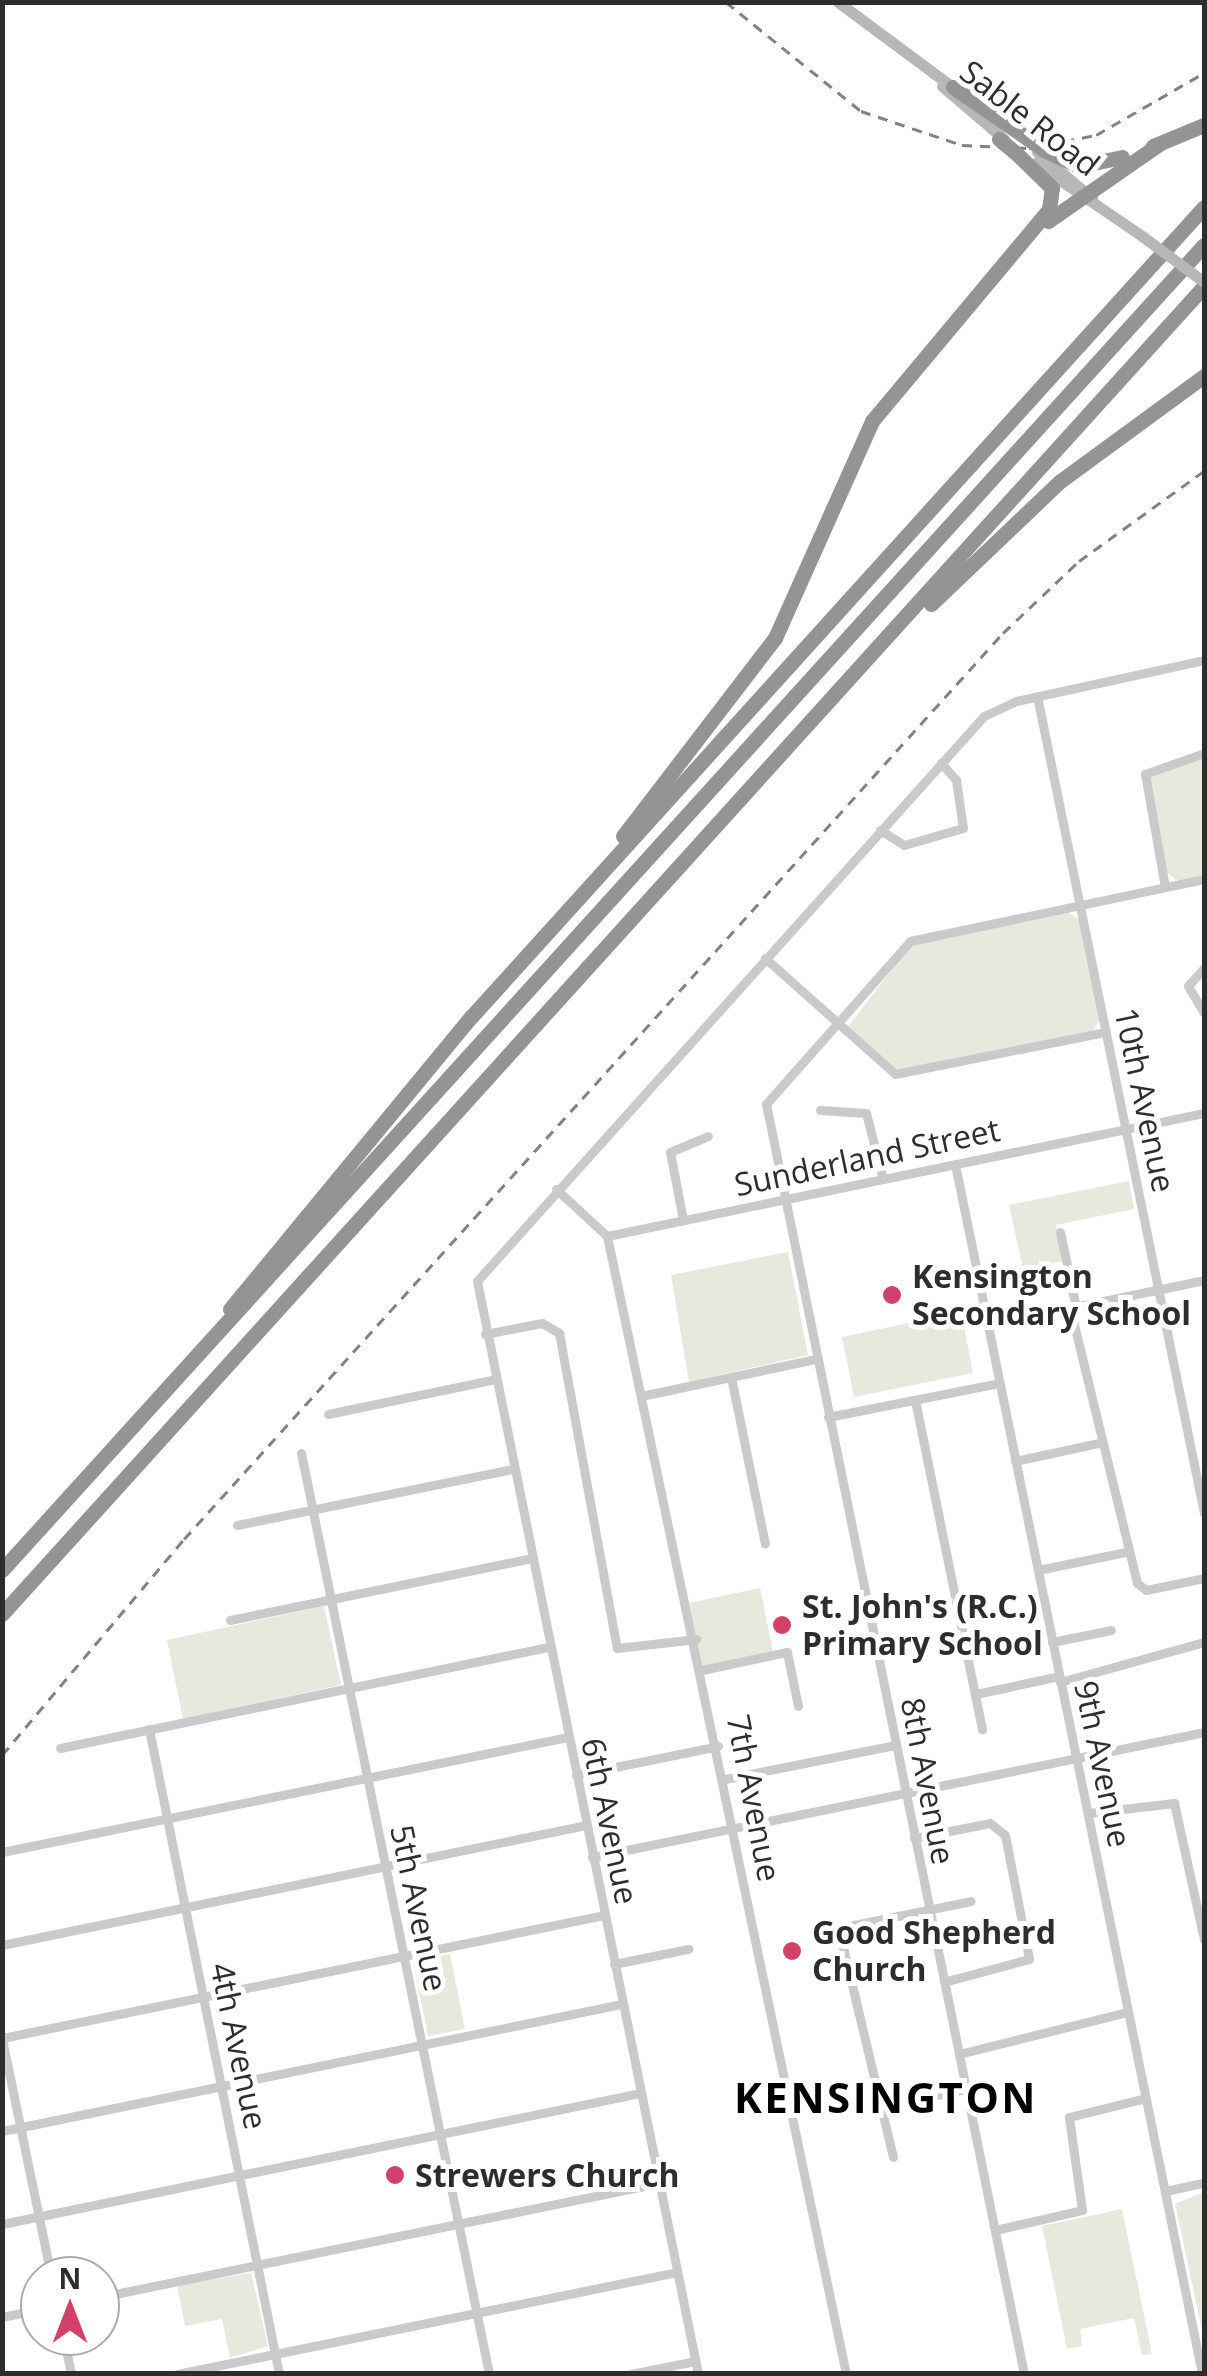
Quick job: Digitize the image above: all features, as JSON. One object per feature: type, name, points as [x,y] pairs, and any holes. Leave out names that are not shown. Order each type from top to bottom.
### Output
[{"type":"highway","points":[[556,923],[775,638],[872,420],[911,363],[1019,247],[1053,201],[1047,180],[1018,144],[953,88]]},
{"type":"highway","points":[[1018,144],[1090,167],[1204,125]]},
{"type":"highway","points":[[1019,247],[1159,144]]},
{"type":"highway","points":[[140,1421],[556,923],[1204,207]]},
{"type":"highway","points":[[2,1570],[1204,245]]},
{"type":"highway","points":[[2,1614],[1204,284]]},
{"type":"highway","points":[[713,830],[1060,482],[1204,376]]},
{"type":"main road","name":"Sable Road","points":[[838,2],[1204,284]]},
{"type":"main road","name":"Sable Road","points":[[932,75],[953,88]]},
{"type":"street","points":[[607,1236],[556,1189],[993,710],[1037,696],[1204,660]]},
{"type":"street","name":"10th Avenue","points":[[1037,696],[1204,1513]]},
{"type":"street","points":[[1165,887],[1144,777],[1154,764],[1204,753]]},
{"type":"street","points":[[880,830],[904,845],[963,828],[956,780],[941,763]]},
{"type":"street","points":[[836,1022],[910,942],[1204,879]]},
{"type":"street","points":[[765,958],[900,1075],[1106,1032]]},
{"type":"street","points":[[1204,968],[1188,986],[1204,1013]]},
{"type":"street","name":"8th Avenue","points":[[836,1022],[766,1104],[1024,2374]]},
{"type":"street","points":[[820,1110],[866,1113],[883,1179]]},
{"type":"street","name":"Sunderland Street","points":[[607,1236],[1204,1113]]},
{"type":"street","points":[[683,1220],[670,1152],[708,1136]]},
{"type":"street","name":"9th Avenue","points":[[954,1164],[1202,2374]]},
{"type":"street","name":"6th Avenue","points":[[556,1189],[478,1278],[513,1469],[698,2374]]},
{"type":"street","points":[[1060,1232],[1099,1442],[1126,1552],[1146,1590],[1204,1578]]},
{"type":"street","name":"7th Avenue","points":[[607,1236],[646,1395],[846,2374]]},
{"type":"street","points":[[988,1325],[1204,1280]]},
{"type":"street","points":[[486,1334],[542,1323],[558,1333],[617,1648],[696,1639]]},
{"type":"street","points":[[646,1395],[816,1359]]},
{"type":"street","points":[[731,1377],[766,1544]]},
{"type":"street","points":[[328,1414],[495,1379]]},
{"type":"street","points":[[828,1418],[999,1382]]},
{"type":"street","points":[[915,1400],[982,1729]]},
{"type":"street","points":[[1015,1461],[1099,1442]]},
{"type":"street","name":"5th Avenue","points":[[302,1453],[489,2374]]},
{"type":"street","points":[[237,1525],[513,1469]]},
{"type":"street","points":[[1038,1570],[1126,1552]]},
{"type":"street","points":[[230,1620],[531,1558]]},
{"type":"street","points":[[1052,1642],[1112,1630]]},
{"type":"street","points":[[976,1694],[1060,1679],[1204,1642]]},
{"type":"street","points":[[60,1748],[550,1647]]},
{"type":"street","points":[[702,1670],[787,1652],[798,1706]]},
{"type":"street","name":"4th Avenue","points":[[149,1730],[279,2374]]},
{"type":"street","points":[[592,1857],[1204,1732]]},
{"type":"street","points":[[2,1852],[568,1737]]},
{"type":"street","points":[[724,1779],[895,1745]]},
{"type":"street","points":[[576,1774],[718,1746]]},
{"type":"street","points":[[1088,1813],[1174,1803],[1204,1940]]},
{"type":"street","points":[[914,1838],[990,1823],[1005,1835],[1029,1959],[944,1982]]},
{"type":"street","points":[[2,1945],[586,1825]]},
{"type":"street","points":[[893,2156],[841,1938],[854,1925],[971,1902]]},
{"type":"street","points":[[47,2256],[2,2039],[604,1914]]},
{"type":"street","points":[[614,1964],[688,1949]]},
{"type":"street","points":[[2,2131],[622,2004]]},
{"type":"street","points":[[958,2054],[1128,2012]]},
{"type":"street","points":[[881,2108],[966,2090]]},
{"type":"street","points":[[2,2224],[640,2093]]},
{"type":"street","points":[[994,2230],[1080,2212],[1070,2117],[1146,2098]]},
{"type":"street","points":[[120,2293],[659,2183]]},
{"type":"street","points":[[1165,2191],[1204,2183]]},
{"type":"street","points":[[177,2374],[677,2272]]},
{"type":"street","points":[[631,2374],[695,2360]]},
{"type":"shaded area","points":[[1204,757],[1204,876],[1179,882],[1167,873],[1148,779]]},
{"type":"shaded area","points":[[1067,912],[1079,919],[1100,1020],[1091,1033],[896,1071],[847,1028],[912,944]]},
{"type":"shaded area","points":[[1129,1181],[1134,1209],[1056,1225],[1063,1261],[1023,1269],[1009,1205]]},
{"type":"shaded area","points":[[788,1252],[808,1355],[689,1382],[671,1275]]},
{"type":"shaded area","points":[[961,1312],[973,1373],[854,1397],[842,1337]]},
{"type":"shaded area","points":[[760,1588],[774,1656],[702,1670],[689,1603]]},
{"type":"shaded area","points":[[324,1606],[341,1685],[183,1719],[167,1640]]},
{"type":"shaded area","points":[[450,1954],[465,2029],[428,2036],[413,1961]]},
{"type":"shaded area","points":[[1204,2192],[1204,2339],[1175,2204]]},
{"type":"shaded area","points":[[1122,2209],[1152,2354],[1142,2355],[1134,2318],[1080,2329],[1082,2346],[1067,2349],[1042,2226]]},
{"type":"shaded area","points":[[251,2273],[268,2346],[230,2358],[222,2319],[185,2326],[177,2285]]},
{"type":"railway","points":[[726,2],[861,111],[962,145],[1029,148],[1096,135],[1204,73]]},
{"type":"railway","points":[[2,1755],[184,1539],[1003,633],[1079,561],[1204,471]]},
{"type":"place","name":"Kensington Secondary School","points":[[892,1295]]},
{"type":"place","name":"St. John's (R.C.) Primary School","points":[[782,1625]]},
{"type":"place","name":"Good Shepherd Church","points":[[792,1951]]},
{"type":"place","name":"Strewers Church","points":[[395,2175]]},
{"type":"district","name":"KENSINGTON","points":[[886,2097]]}]
